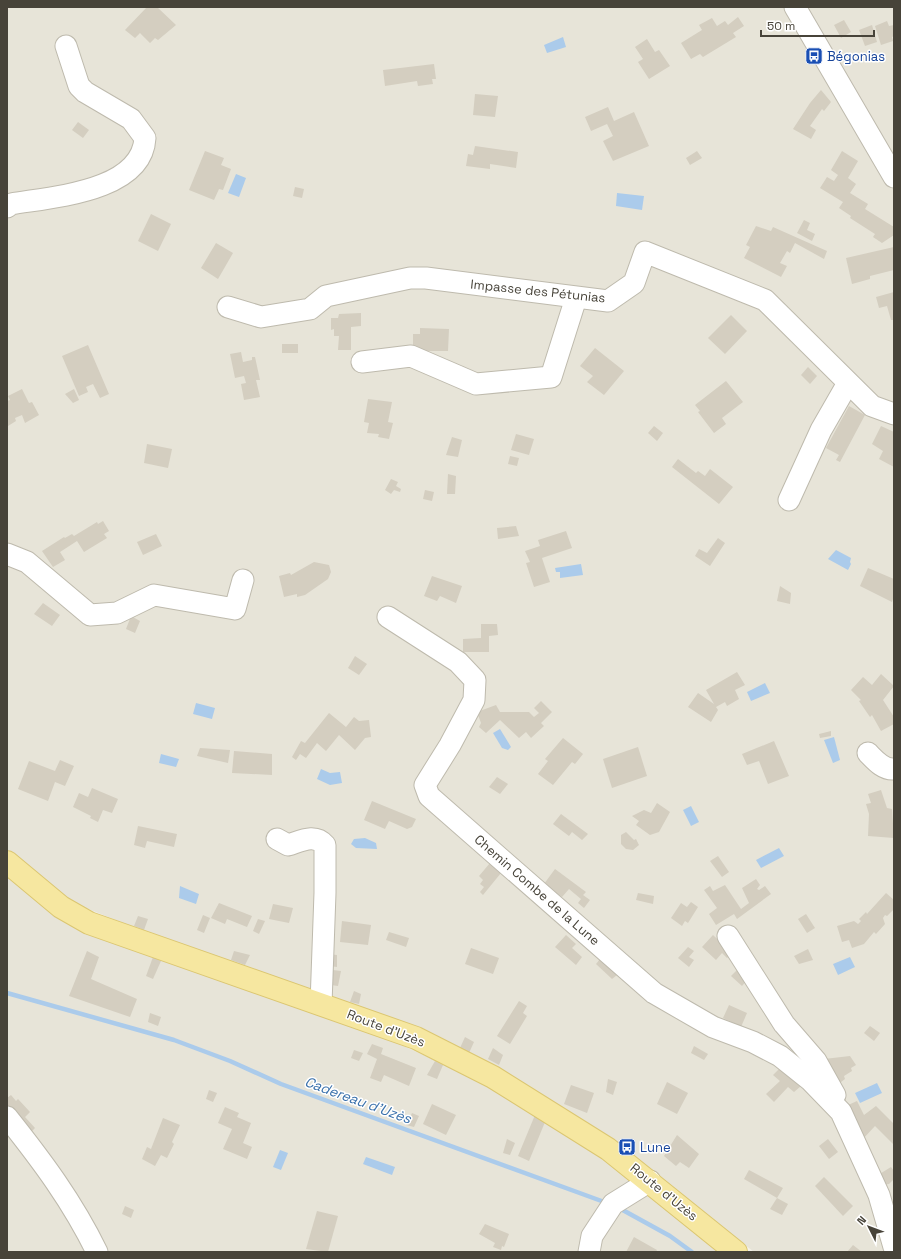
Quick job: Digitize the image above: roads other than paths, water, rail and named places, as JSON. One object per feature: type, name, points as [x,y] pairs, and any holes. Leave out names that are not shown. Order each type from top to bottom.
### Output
[{"type":"main road","name":"Route d'Uzès","points":[[7,862],[61,907],[89,923],[416,1038],[493,1077],[608,1149],[650,1181],[736,1252]]},
{"type":"street","points":[[795,7],[894,177]]},
{"type":"street","points":[[7,207],[11,204],[86,192],[99,187],[130,170],[142,153],[145,138],[131,119],[85,92],[79,86],[66,46]]},
{"type":"street","name":"Impasse des Pétunias","points":[[228,307],[261,317],[310,309],[326,296],[418,278],[608,301],[634,282],[646,252],[765,300],[872,406],[894,414]]},
{"type":"street","points":[[362,362],[411,356],[476,384],[551,377],[576,298]]},
{"type":"street","points":[[789,500],[822,430],[848,383]]},
{"type":"street","points":[[7,554],[27,562],[90,615],[118,613],[154,595],[235,609],[243,580]]},
{"type":"street","name":"Chemin Combe de la Lune","points":[[388,617],[458,662],[475,680],[474,700],[450,745],[425,785],[429,796],[654,993],[713,1027],[753,1042],[780,1056],[810,1080],[841,1112]]},
{"type":"street","points":[[868,753],[876,762],[889,770],[894,769]]},
{"type":"street","points":[[277,839],[288,845],[313,838],[320,840],[325,845],[325,893],[321,1004]]},
{"type":"street","name":"Chemin Combe de la Lune","points":[[728,936],[784,1024],[816,1061],[832,1088],[841,1112],[887,1194],[894,1247]]},
{"type":"street","points":[[7,1117],[46,1167],[80,1218],[97,1252]]},
{"type":"street","points":[[589,1252],[592,1236],[609,1209],[650,1181]]},
{"type":"water","points":[[563,37],[566,47],[547,53],[544,45]]},
{"type":"water","points":[[236,174],[246,178],[239,197],[228,193]]},
{"type":"water","points":[[617,193],[644,196],[642,210],[616,206]]},
{"type":"water","points":[[836,550],[851,558],[851,564],[848,570],[828,559]]},
{"type":"water","points":[[581,564],[583,575],[560,578],[560,572],[556,572],[555,568]]},
{"type":"water","points":[[765,683],[770,693],[751,701],[747,692]]},
{"type":"water","points":[[196,703],[215,708],[212,719],[193,714]]},
{"type":"water","points":[[500,729],[511,747],[508,750],[502,748],[493,733]]},
{"type":"water","points":[[834,737],[840,760],[833,763],[824,740]]},
{"type":"water","points":[[161,754],[179,759],[176,767],[159,763]]},
{"type":"water","points":[[321,769],[330,773],[340,772],[342,783],[330,785],[317,779]]},
{"type":"water","points":[[691,806],[699,822],[691,826],[683,810]]},
{"type":"water","points":[[365,838],[376,843],[377,849],[356,848],[351,844],[354,839]]},
{"type":"water","points":[[779,848],[784,856],[761,868],[756,860]]},
{"type":"water","points":[[180,886],[199,894],[196,904],[179,898]]},
{"type":"water","points":[[850,957],[855,967],[838,975],[833,964]]},
{"type":"water","points":[[877,1083],[882,1093],[860,1103],[855,1093]]},
{"type":"water","points":[[280,1150],[288,1153],[281,1170],[273,1167]]},
{"type":"water","points":[[366,1157],[395,1167],[392,1175],[363,1164]]},
{"type":"waterway","name":"Cadereau d'Uzès","points":[[7,993],[174,1040],[230,1061],[281,1084],[607,1203]]},
{"type":"waterway","name":"Cadereau d'Uzès","points":[[619,1208],[670,1236],[692,1252]]},
{"type":"place","name":"Bégonias","points":[[814,56]]},
{"type":"place","name":"Lune","points":[[627,1147]]}]
